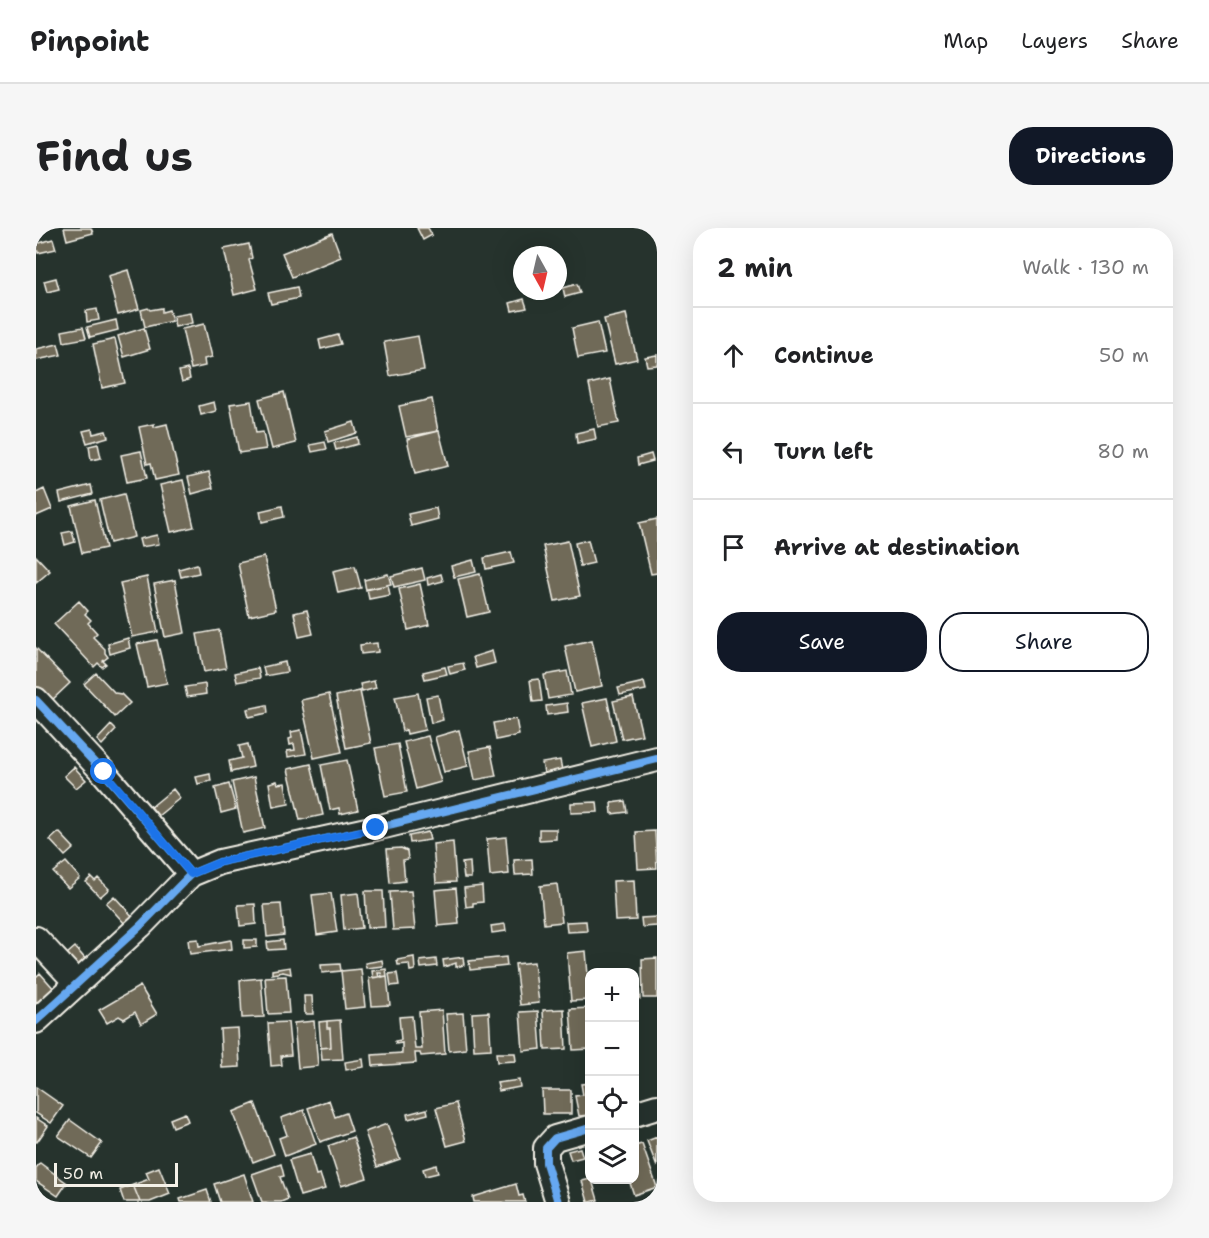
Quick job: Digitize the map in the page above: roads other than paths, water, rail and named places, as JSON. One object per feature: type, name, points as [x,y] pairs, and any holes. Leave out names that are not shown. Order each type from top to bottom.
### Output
[{"type":"street","points":[[36,700],[104,772],[191,874]]},
{"type":"street","points":[[36,1021],[76,982],[140,926],[191,874],[220,862],[376,828],[657,759]]},
{"type":"street","points":[[36,939],[76,982]]},
{"type":"street","points":[[639,1112],[657,1107]]},
{"type":"street","points":[[558,1202],[546,1163],[546,1148],[555,1138],[585,1129]]}]
